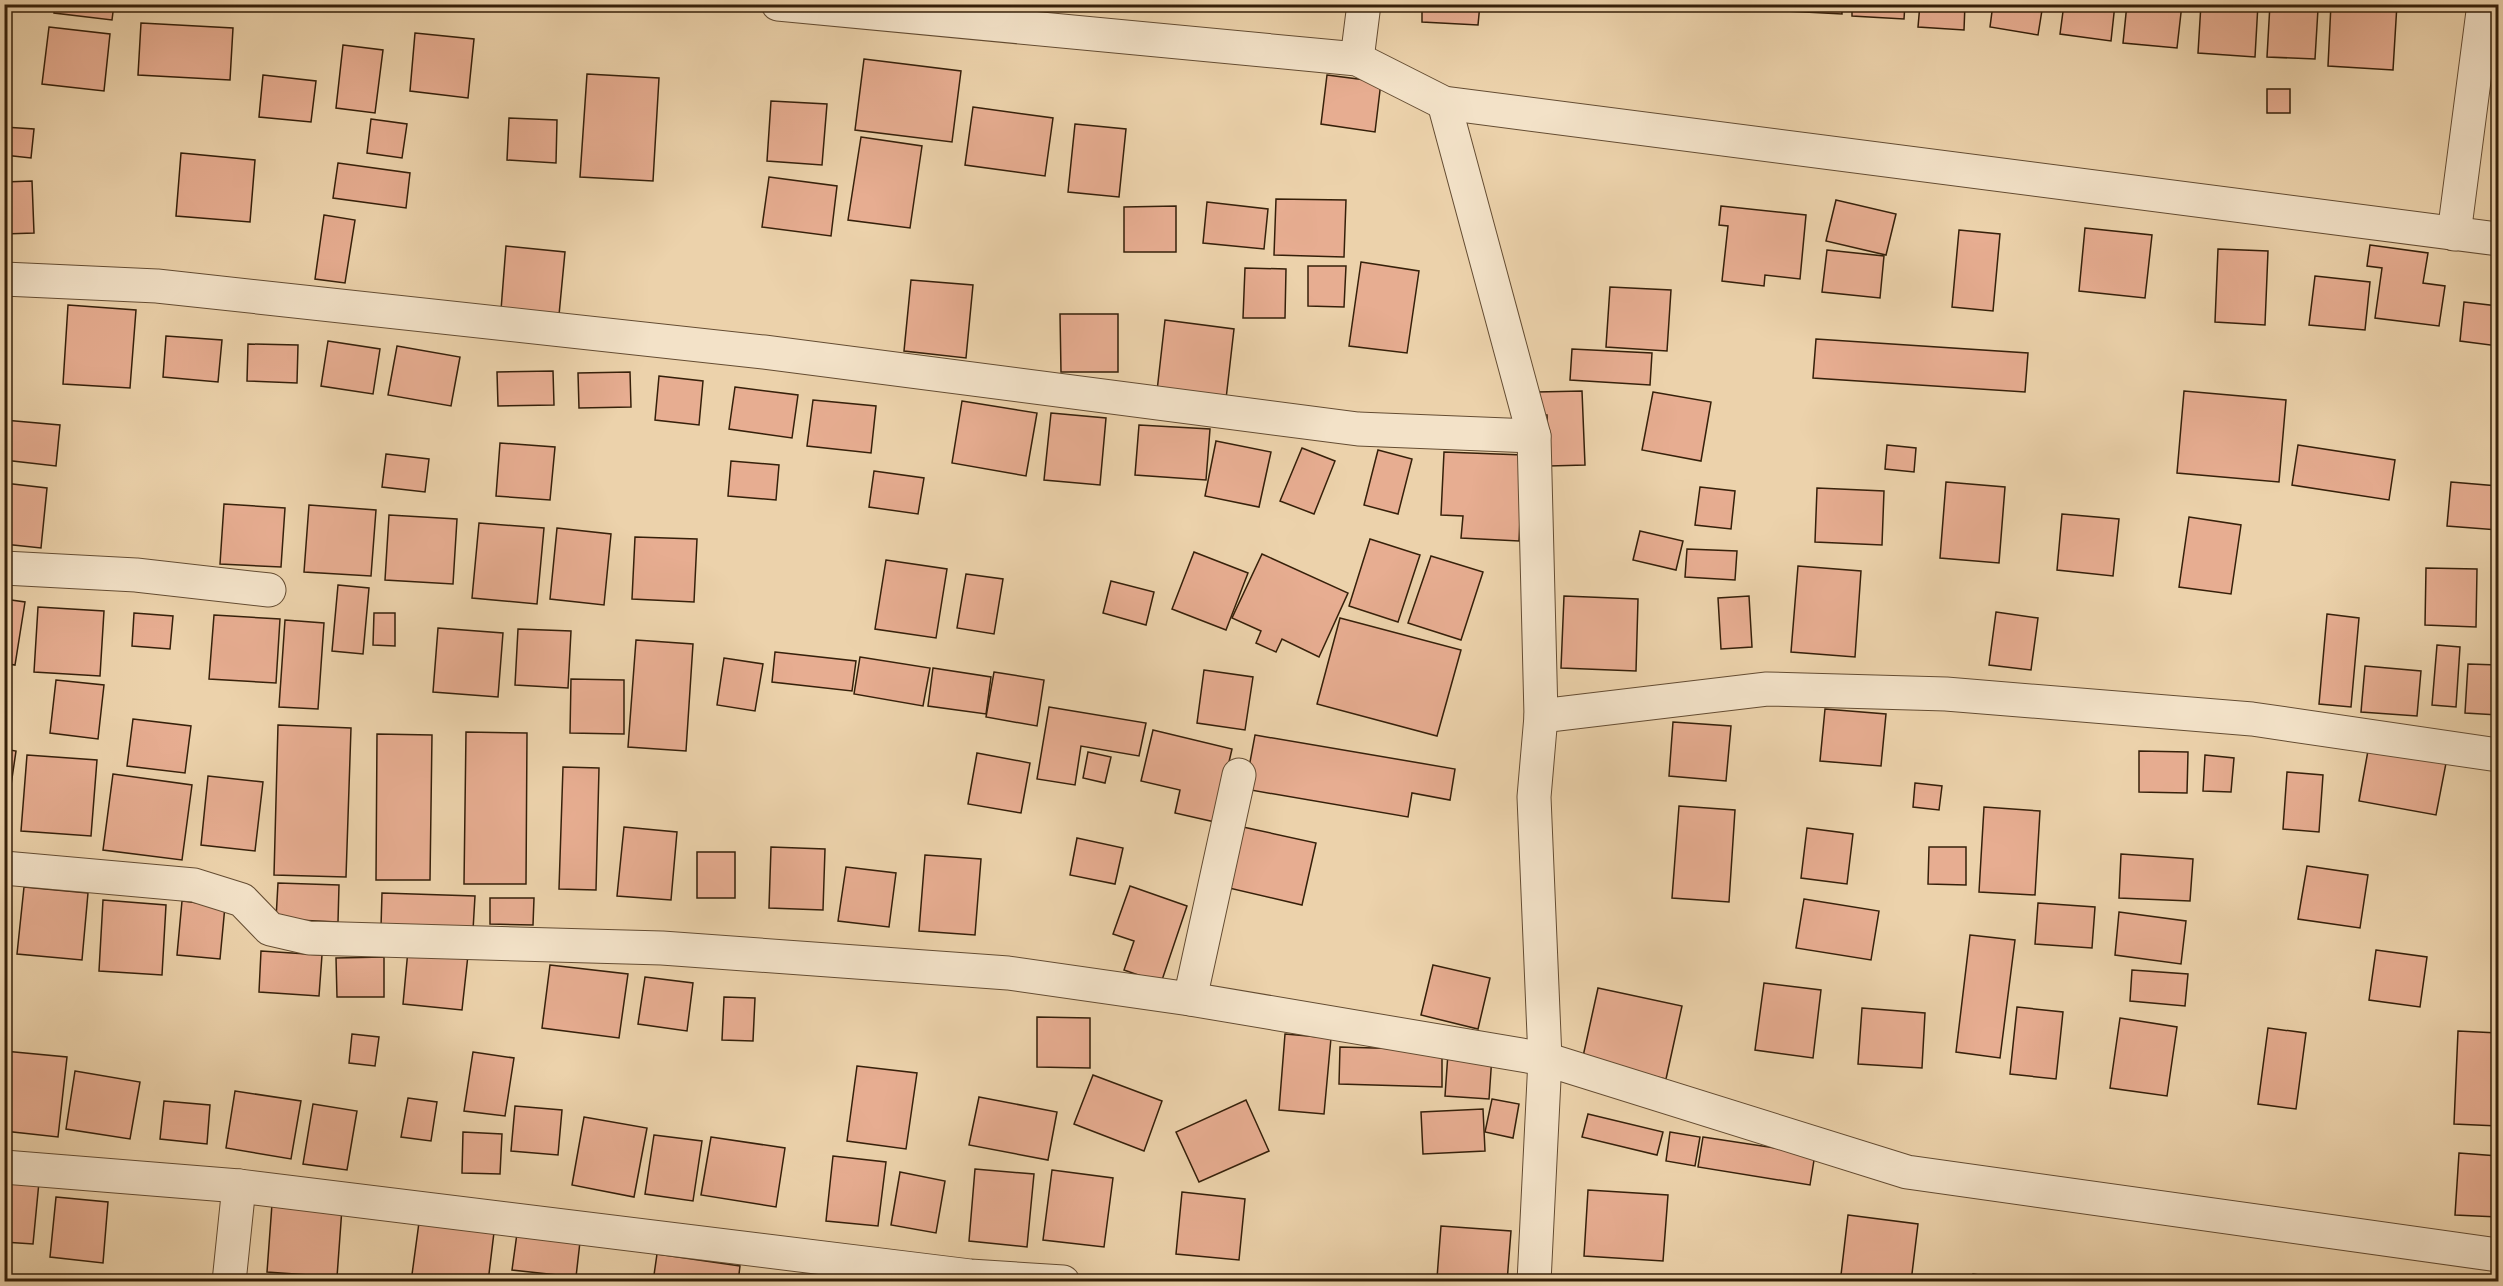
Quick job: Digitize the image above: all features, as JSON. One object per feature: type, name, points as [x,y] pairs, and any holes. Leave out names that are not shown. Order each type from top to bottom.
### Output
[{"type":"street","points":[[778,4],[1357,59],[1444,103],[2499,239]]},
{"type":"street","points":[[1357,59],[1364,4]]},
{"type":"street","points":[[2454,234],[2484,4]]},
{"type":"street","points":[[1444,103],[1534,436],[1541,716],[1534,797],[1545,1059],[1534,1281]]},
{"type":"street","points":[[4,279],[158,286],[752,351],[1358,429],[1534,436]]},
{"type":"street","points":[[4,568],[136,575],[269,590]]},
{"type":"street","points":[[1541,716],[1767,689],[1947,694],[2252,719],[2499,755]]},
{"type":"street","points":[[1190,999],[1239,775]]},
{"type":"street","points":[[4,868],[194,885],[242,900],[270,929],[309,938],[686,950],[1008,973],[1190,999],[1545,1059],[1907,1172],[2499,1255]]},
{"type":"street","points":[[4,1167],[239,1186],[958,1275],[1063,1281]]},
{"type":"street","points":[[229,1281],[239,1186]]},
{"type":"building","points":[[55,4],[114,4],[112,20],[54,13]]},
{"type":"building","points":[[1400,4],[1480,4],[1478,25],[1422,22],[1422,10],[1404,10]]},
{"type":"building","points":[[1786,4],[1842,4],[1842,14],[1786,11]]},
{"type":"building","points":[[1852,4],[1905,4],[1904,19],[1852,16]]},
{"type":"building","points":[[1920,4],[1965,4],[1964,30],[1918,27]]},
{"type":"building","points":[[1993,4],[2043,4],[2038,35],[1990,27]]},
{"type":"building","points":[[2064,4],[2115,4],[2111,41],[2060,34]]},
{"type":"building","points":[[2127,4],[2182,4],[2177,48],[2123,43]]},
{"type":"building","points":[[2201,4],[2258,4],[2255,57],[2198,53]]},
{"type":"building","points":[[2270,4],[2294,4],[2294,7],[2318,9],[2315,59],[2267,57]]},
{"type":"building","points":[[2331,4],[2397,4],[2393,70],[2328,66]]},
{"type":"building","points":[[141,23],[233,28],[230,80],[138,75]]},
{"type":"building","points":[[49,27],[110,34],[104,91],[42,84]]},
{"type":"building","points":[[415,33],[474,39],[468,98],[410,91]]},
{"type":"building","points":[[343,45],[383,50],[375,113],[336,108]]},
{"type":"building","points":[[864,59],[961,71],[952,142],[855,130]]},
{"type":"building","points":[[587,74],[659,78],[653,181],[580,177]]},
{"type":"building","points":[[263,75],[316,81],[311,122],[259,117]]},
{"type":"building","points":[[1327,75],[1381,82],[1375,132],[1321,124]]},
{"type":"building","points":[[2267,89],[2290,89],[2290,113],[2267,113]]},
{"type":"building","points":[[771,101],[827,104],[822,165],[767,161]]},
{"type":"building","points":[[973,107],[1053,118],[1045,176],[965,165]]},
{"type":"building","points":[[509,118],[557,120],[556,163],[507,160]]},
{"type":"building","points":[[371,119],[407,124],[402,158],[367,153]]},
{"type":"building","points":[[1075,124],[1126,129],[1119,197],[1068,192]]},
{"type":"building","points":[[4,127],[34,129],[31,158],[4,155]]},
{"type":"building","points":[[861,137],[922,146],[910,228],[848,220]]},
{"type":"building","points":[[181,153],[255,160],[250,222],[176,216]]},
{"type":"building","points":[[338,163],[410,173],[406,208],[333,198]]},
{"type":"building","points":[[769,177],[837,186],[831,236],[762,227]]},
{"type":"building","points":[[32,181],[34,233],[4,234],[4,182]]},
{"type":"building","points":[[1276,199],[1346,200],[1344,257],[1274,255]]},
{"type":"building","points":[[1836,200],[1896,214],[1886,255],[1826,241]]},
{"type":"building","points":[[1207,202],[1268,209],[1264,249],[1203,243]]},
{"type":"building","points":[[1176,206],[1176,252],[1124,252],[1124,207]]},
{"type":"building","points":[[1721,206],[1806,215],[1800,279],[1765,275],[1764,286],[1722,281],[1728,226],[1719,225]]},
{"type":"building","points":[[324,215],[355,220],[345,283],[315,279]]},
{"type":"building","points":[[2085,228],[2152,235],[2145,298],[2079,291]]},
{"type":"building","points":[[1959,230],[2000,234],[1993,311],[1952,307]]},
{"type":"building","points":[[2370,245],[2428,253],[2423,283],[2445,286],[2439,326],[2375,318],[2382,268],[2367,266]]},
{"type":"building","points":[[506,246],[565,252],[559,315],[501,310]]},
{"type":"building","points":[[2218,249],[2268,251],[2265,325],[2215,322]]},
{"type":"building","points":[[1827,250],[1884,256],[1880,298],[1822,292]]},
{"type":"building","points":[[1361,262],[1419,271],[1407,353],[1349,346]]},
{"type":"building","points":[[1308,266],[1346,266],[1344,307],[1308,306]]},
{"type":"building","points":[[1245,268],[1286,269],[1285,318],[1243,318]]},
{"type":"building","points":[[2315,276],[2370,282],[2365,330],[2309,325]]},
{"type":"building","points":[[911,280],[973,285],[966,358],[904,351]]},
{"type":"building","points":[[1610,287],[1671,290],[1667,351],[1606,347]]},
{"type":"building","points":[[2464,302],[2498,306],[2498,346],[2460,341]]},
{"type":"building","points":[[68,305],[136,310],[130,388],[63,384]]},
{"type":"building","points":[[1060,314],[1118,314],[1118,372],[1061,372]]},
{"type":"building","points":[[1165,320],[1234,329],[1226,399],[1157,391]]},
{"type":"building","points":[[166,336],[222,340],[218,382],[163,377]]},
{"type":"building","points":[[1816,339],[2028,353],[2025,392],[1813,378]]},
{"type":"building","points":[[328,341],[380,349],[373,394],[321,386]]},
{"type":"building","points":[[248,344],[298,345],[297,383],[247,381]]},
{"type":"building","points":[[397,346],[460,357],[451,406],[388,395]]},
{"type":"building","points":[[1572,349],[1652,353],[1650,385],[1570,380]]},
{"type":"building","points":[[553,371],[554,405],[498,406],[497,372]]},
{"type":"building","points":[[630,372],[631,407],[579,408],[578,373]]},
{"type":"building","points":[[659,376],[703,381],[699,425],[655,420]]},
{"type":"building","points":[[735,387],[798,395],[792,438],[729,429]]},
{"type":"building","points":[[1582,391],[1585,465],[1549,466],[1547,415],[1538,415],[1537,392]]},
{"type":"building","points":[[2184,391],[2286,400],[2279,482],[2177,473]]},
{"type":"building","points":[[1653,392],[1711,402],[1701,461],[1642,450]]},
{"type":"building","points":[[813,400],[876,406],[871,453],[807,446]]},
{"type":"building","points":[[962,401],[1037,413],[1026,476],[952,463]]},
{"type":"building","points":[[1051,413],[1106,418],[1100,485],[1044,480]]},
{"type":"building","points":[[4,420],[60,425],[56,466],[4,460]]},
{"type":"building","points":[[1139,425],[1210,429],[1206,480],[1135,475]]},
{"type":"building","points":[[1216,441],[1271,452],[1259,507],[1205,496]]},
{"type":"building","points":[[500,443],[555,447],[550,500],[496,496]]},
{"type":"building","points":[[1887,445],[1916,448],[1914,472],[1885,469]]},
{"type":"building","points":[[2298,445],[2395,460],[2389,500],[2292,485]]},
{"type":"building","points":[[1302,448],[1335,461],[1314,514],[1280,501]]},
{"type":"building","points":[[1378,450],[1412,459],[1398,514],[1364,505]]},
{"type":"building","points":[[1444,452],[1523,455],[1519,541],[1461,538],[1463,516],[1441,515]]},
{"type":"building","points":[[386,454],[429,459],[425,492],[382,487]]},
{"type":"building","points":[[731,461],[779,465],[776,500],[728,496]]},
{"type":"building","points":[[874,471],[924,478],[918,514],[869,507]]},
{"type":"building","points":[[1946,482],[2005,487],[1999,563],[1940,558]]},
{"type":"building","points":[[2451,482],[2498,486],[2498,530],[2447,526]]},
{"type":"building","points":[[4,483],[47,488],[41,548],[4,544]]},
{"type":"building","points":[[1700,487],[1735,491],[1731,529],[1695,525]]},
{"type":"building","points":[[1817,488],[1884,491],[1882,545],[1815,542]]},
{"type":"building","points":[[224,504],[285,508],[281,567],[220,564]]},
{"type":"building","points":[[309,505],[376,510],[371,576],[304,572]]},
{"type":"building","points":[[2062,514],[2119,519],[2113,576],[2057,570]]},
{"type":"building","points":[[389,515],[457,519],[453,584],[385,580]]},
{"type":"building","points":[[2189,517],[2241,525],[2231,594],[2179,587]]},
{"type":"building","points":[[479,523],[544,528],[537,604],[472,598]]},
{"type":"building","points":[[557,528],[611,534],[604,605],[550,599]]},
{"type":"building","points":[[1640,531],[1683,541],[1676,570],[1633,560]]},
{"type":"building","points":[[635,537],[697,539],[694,602],[632,599]]},
{"type":"building","points":[[1370,539],[1420,555],[1398,622],[1349,606]]},
{"type":"building","points":[[1687,549],[1737,551],[1735,580],[1685,577]]},
{"type":"building","points":[[1194,552],[1248,573],[1226,630],[1172,609]]},
{"type":"building","points":[[1262,554],[1348,593],[1319,657],[1282,639],[1276,652],[1256,643],[1261,631],[1232,618]]},
{"type":"building","points":[[1431,556],[1483,572],[1461,640],[1408,623]]},
{"type":"building","points":[[886,560],[947,569],[936,638],[875,629]]},
{"type":"building","points":[[1798,566],[1861,571],[1855,657],[1791,652]]},
{"type":"building","points":[[2426,568],[2477,569],[2476,627],[2425,625]]},
{"type":"building","points":[[966,574],[1003,579],[994,634],[957,628]]},
{"type":"building","points":[[1111,581],[1154,592],[1146,625],[1103,613]]},
{"type":"building","points":[[338,585],[369,588],[363,654],[332,651]]},
{"type":"building","points":[[1564,596],[1638,599],[1636,671],[1561,668]]},
{"type":"building","points":[[1749,596],[1752,647],[1721,649],[1718,598]]},
{"type":"building","points":[[4,599],[25,602],[15,665],[4,663]]},
{"type":"building","points":[[38,607],[104,611],[100,676],[34,672]]},
{"type":"building","points":[[1996,612],[2038,618],[2031,670],[1989,665]]},
{"type":"building","points":[[134,613],[173,616],[170,649],[132,646]]},
{"type":"building","points":[[374,613],[395,613],[395,646],[373,645]]},
{"type":"building","points":[[2327,614],[2359,618],[2351,707],[2319,704]]},
{"type":"building","points":[[214,615],[280,619],[276,683],[209,679]]},
{"type":"building","points":[[1340,618],[1461,650],[1437,736],[1317,704]]},
{"type":"building","points":[[285,620],[324,623],[318,709],[279,707]]},
{"type":"building","points":[[438,628],[503,633],[498,697],[433,692]]},
{"type":"building","points":[[518,629],[571,631],[568,688],[515,685]]},
{"type":"building","points":[[636,640],[693,644],[686,751],[628,747]]},
{"type":"building","points":[[2437,645],[2460,647],[2456,707],[2432,705]]},
{"type":"building","points":[[775,652],[856,661],[852,691],[772,682]]},
{"type":"building","points":[[860,657],[930,668],[923,706],[854,694]]},
{"type":"building","points":[[724,658],[763,664],[755,711],[717,705]]},
{"type":"building","points":[[2468,664],[2498,665],[2498,715],[2465,713]]},
{"type":"building","points":[[2365,666],[2421,671],[2417,716],[2361,712]]},
{"type":"building","points":[[933,668],[991,677],[986,714],[928,706]]},
{"type":"building","points":[[1204,670],[1253,677],[1245,730],[1197,723]]},
{"type":"building","points":[[994,672],[1044,680],[1037,726],[986,717]]},
{"type":"building","points":[[571,679],[624,680],[624,734],[570,733]]},
{"type":"building","points":[[56,680],[104,685],[98,739],[50,733]]},
{"type":"building","points":[[1049,707],[1146,723],[1139,756],[1081,746],[1075,785],[1037,779]]},
{"type":"building","points":[[1825,709],[1886,714],[1881,766],[1820,761]]},
{"type":"building","points":[[133,719],[191,726],[185,773],[127,766]]},
{"type":"building","points":[[1673,722],[1731,726],[1726,781],[1669,776]]},
{"type":"building","points":[[278,725],[351,728],[346,877],[274,875]]},
{"type":"building","points":[[1153,730],[1232,749],[1215,822],[1175,813],[1180,790],[1141,781]]},
{"type":"building","points":[[466,732],[527,733],[526,884],[464,884]]},
{"type":"building","points":[[377,734],[432,735],[430,880],[376,880]]},
{"type":"building","points":[[1255,735],[1455,769],[1450,800],[1412,793],[1408,817],[1245,789]]},
{"type":"building","points":[[2369,745],[2447,758],[2436,815],[2359,801]]},
{"type":"building","points":[[4,749],[16,751],[5,826],[4,826]]},
{"type":"building","points":[[2139,751],[2188,752],[2187,793],[2139,792]]},
{"type":"building","points":[[1088,752],[1111,757],[1105,783],[1083,778]]},
{"type":"building","points":[[977,753],[1030,763],[1021,813],[968,804]]},
{"type":"building","points":[[27,755],[97,760],[91,836],[21,831]]},
{"type":"building","points":[[2205,755],[2234,758],[2231,792],[2203,791]]},
{"type":"building","points":[[563,767],[599,768],[596,890],[559,889]]},
{"type":"building","points":[[2287,772],[2323,775],[2319,832],[2283,829]]},
{"type":"building","points":[[113,774],[192,785],[182,860],[103,850]]},
{"type":"building","points":[[208,776],[263,782],[255,851],[201,845]]},
{"type":"building","points":[[1915,783],[1942,786],[1939,810],[1913,807]]},
{"type":"building","points":[[1679,806],[1735,810],[1729,902],[1672,898]]},
{"type":"building","points":[[1984,807],[2040,811],[2035,895],[1979,892]]},
{"type":"building","points":[[624,827],[677,832],[671,900],[617,896]]},
{"type":"building","points":[[1243,827],[1316,843],[1302,905],[1229,888]]},
{"type":"building","points":[[1807,828],[1853,834],[1847,884],[1801,878]]},
{"type":"building","points":[[1077,838],[1123,848],[1115,884],[1070,875]]},
{"type":"building","points":[[771,847],[825,849],[823,910],[769,908]]},
{"type":"building","points":[[1929,847],[1966,847],[1966,885],[1928,884]]},
{"type":"building","points":[[697,852],[735,852],[735,898],[697,898]]},
{"type":"building","points":[[2121,854],[2193,859],[2190,901],[2119,898]]},
{"type":"building","points":[[925,855],[981,859],[975,935],[919,931]]},
{"type":"building","points":[[2307,866],[2368,875],[2360,928],[2298,919]]},
{"type":"building","points":[[846,867],[896,873],[889,927],[838,921]]},
{"type":"building","points":[[278,883],[339,885],[338,922],[276,919]]},
{"type":"building","points":[[1130,886],[1187,906],[1161,983],[1124,970],[1134,941],[1113,934]]},
{"type":"building","points":[[24,887],[88,893],[82,960],[17,954]]},
{"type":"building","points":[[382,893],[475,896],[473,930],[381,927]]},
{"type":"building","points":[[490,898],[534,898],[533,925],[490,924]]},
{"type":"building","points":[[1804,899],[1879,911],[1871,960],[1796,948]]},
{"type":"building","points":[[103,900],[166,905],[162,975],[99,971]]},
{"type":"building","points":[[182,901],[225,906],[220,959],[177,955]]},
{"type":"building","points":[[2038,903],[2095,907],[2092,948],[2035,944]]},
{"type":"building","points":[[2119,912],[2186,921],[2181,964],[2115,955]]},
{"type":"building","points":[[1970,935],[2015,940],[2000,1058],[1956,1052]]},
{"type":"building","points":[[408,950],[468,955],[462,1010],[403,1004]]},
{"type":"building","points":[[2376,950],[2427,957],[2420,1007],[2369,1000]]},
{"type":"building","points":[[261,951],[322,955],[319,996],[259,992]]},
{"type":"building","points":[[384,957],[384,997],[337,997],[336,958]]},
{"type":"building","points":[[550,965],[628,974],[619,1038],[542,1028]]},
{"type":"building","points":[[1433,965],[1490,978],[1478,1029],[1421,1015]]},
{"type":"building","points":[[2132,970],[2188,974],[2185,1006],[2130,1001]]},
{"type":"building","points":[[645,977],[693,983],[687,1031],[638,1024]]},
{"type":"building","points":[[1764,983],[1821,990],[1813,1058],[1755,1050]]},
{"type":"building","points":[[1598,988],[1682,1006],[1666,1079],[1582,1061]]},
{"type":"building","points":[[724,997],[755,998],[753,1041],[722,1040]]},
{"type":"building","points":[[2017,1007],[2063,1012],[2056,1079],[2010,1074]]},
{"type":"building","points":[[1862,1008],[1925,1013],[1922,1068],[1858,1064]]},
{"type":"building","points":[[1037,1017],[1090,1018],[1090,1068],[1037,1067]]},
{"type":"building","points":[[2120,1018],[2177,1027],[2167,1096],[2110,1088]]},
{"type":"building","points":[[2268,1028],[2306,1033],[2296,1109],[2258,1104]]},
{"type":"building","points":[[2458,1031],[2498,1033],[2498,1126],[2454,1124]]},
{"type":"building","points":[[352,1034],[379,1037],[375,1066],[349,1063]]},
{"type":"building","points":[[1285,1034],[1331,1038],[1324,1114],[1279,1110]]},
{"type":"building","points":[[1340,1047],[1442,1050],[1442,1087],[1339,1084]]},
{"type":"building","points":[[4,1051],[67,1057],[58,1137],[4,1131]]},
{"type":"building","points":[[473,1052],[514,1058],[505,1116],[464,1111]]},
{"type":"building","points":[[1448,1053],[1492,1056],[1489,1099],[1445,1096]]},
{"type":"building","points":[[857,1066],[917,1073],[906,1149],[847,1141]]},
{"type":"building","points":[[75,1071],[140,1082],[130,1139],[66,1129]]},
{"type":"building","points":[[1093,1075],[1162,1101],[1144,1151],[1074,1124]]},
{"type":"building","points":[[235,1091],[301,1101],[291,1159],[226,1148]]},
{"type":"building","points":[[979,1097],[1057,1112],[1048,1160],[969,1145]]},
{"type":"building","points":[[408,1098],[437,1102],[431,1141],[401,1137]]},
{"type":"building","points":[[1492,1099],[1519,1104],[1513,1138],[1485,1132]]},
{"type":"building","points":[[1246,1100],[1269,1151],[1199,1182],[1176,1132]]},
{"type":"building","points":[[164,1101],[210,1105],[207,1144],[160,1139]]},
{"type":"building","points":[[313,1104],[357,1111],[347,1170],[303,1164]]},
{"type":"building","points":[[515,1106],[562,1110],[558,1155],[511,1151]]},
{"type":"building","points":[[1483,1109],[1485,1151],[1423,1154],[1421,1112]]},
{"type":"building","points":[[1588,1114],[1663,1132],[1657,1155],[1582,1137]]},
{"type":"building","points":[[584,1117],[647,1128],[634,1197],[572,1185]]},
{"type":"building","points":[[463,1132],[502,1134],[500,1174],[462,1173]]},
{"type":"building","points":[[1670,1132],[1700,1137],[1695,1166],[1666,1161]]},
{"type":"building","points":[[654,1135],[702,1141],[693,1201],[645,1194]]},
{"type":"building","points":[[711,1137],[785,1148],[776,1207],[701,1195]]},
{"type":"building","points":[[1703,1137],[1815,1154],[1810,1185],[1698,1167]]},
{"type":"building","points":[[2459,1153],[2498,1156],[2498,1217],[2455,1215]]},
{"type":"building","points":[[833,1156],[886,1162],[878,1226],[826,1221]]},
{"type":"building","points":[[975,1169],[1034,1174],[1027,1247],[969,1241]]},
{"type":"building","points":[[1052,1170],[1113,1178],[1104,1247],[1043,1240]]},
{"type":"building","points":[[900,1172],[945,1181],[936,1233],[891,1225]]},
{"type":"building","points":[[4,1179],[39,1182],[33,1244],[4,1242]]},
{"type":"building","points":[[1588,1190],[1668,1195],[1663,1261],[1584,1256]]},
{"type":"building","points":[[1182,1192],[1245,1199],[1239,1260],[1176,1254]]},
{"type":"building","points":[[56,1197],[108,1202],[103,1263],[50,1257]]},
{"type":"building","points":[[272,1204],[342,1208],[337,1277],[267,1272]]},
{"type":"building","points":[[420,1215],[495,1224],[488,1282],[411,1282]]},
{"type":"building","points":[[1848,1215],[1918,1224],[1911,1282],[1841,1275]]},
{"type":"building","points":[[518,1226],[581,1233],[576,1277],[512,1270]]},
{"type":"building","points":[[1441,1226],[1511,1231],[1507,1282],[1437,1278]]},
{"type":"building","points":[[657,1254],[740,1266],[738,1282],[653,1282]]},
{"type":"building","points":[[1973,1274],[2023,1282],[1972,1282]]}]
